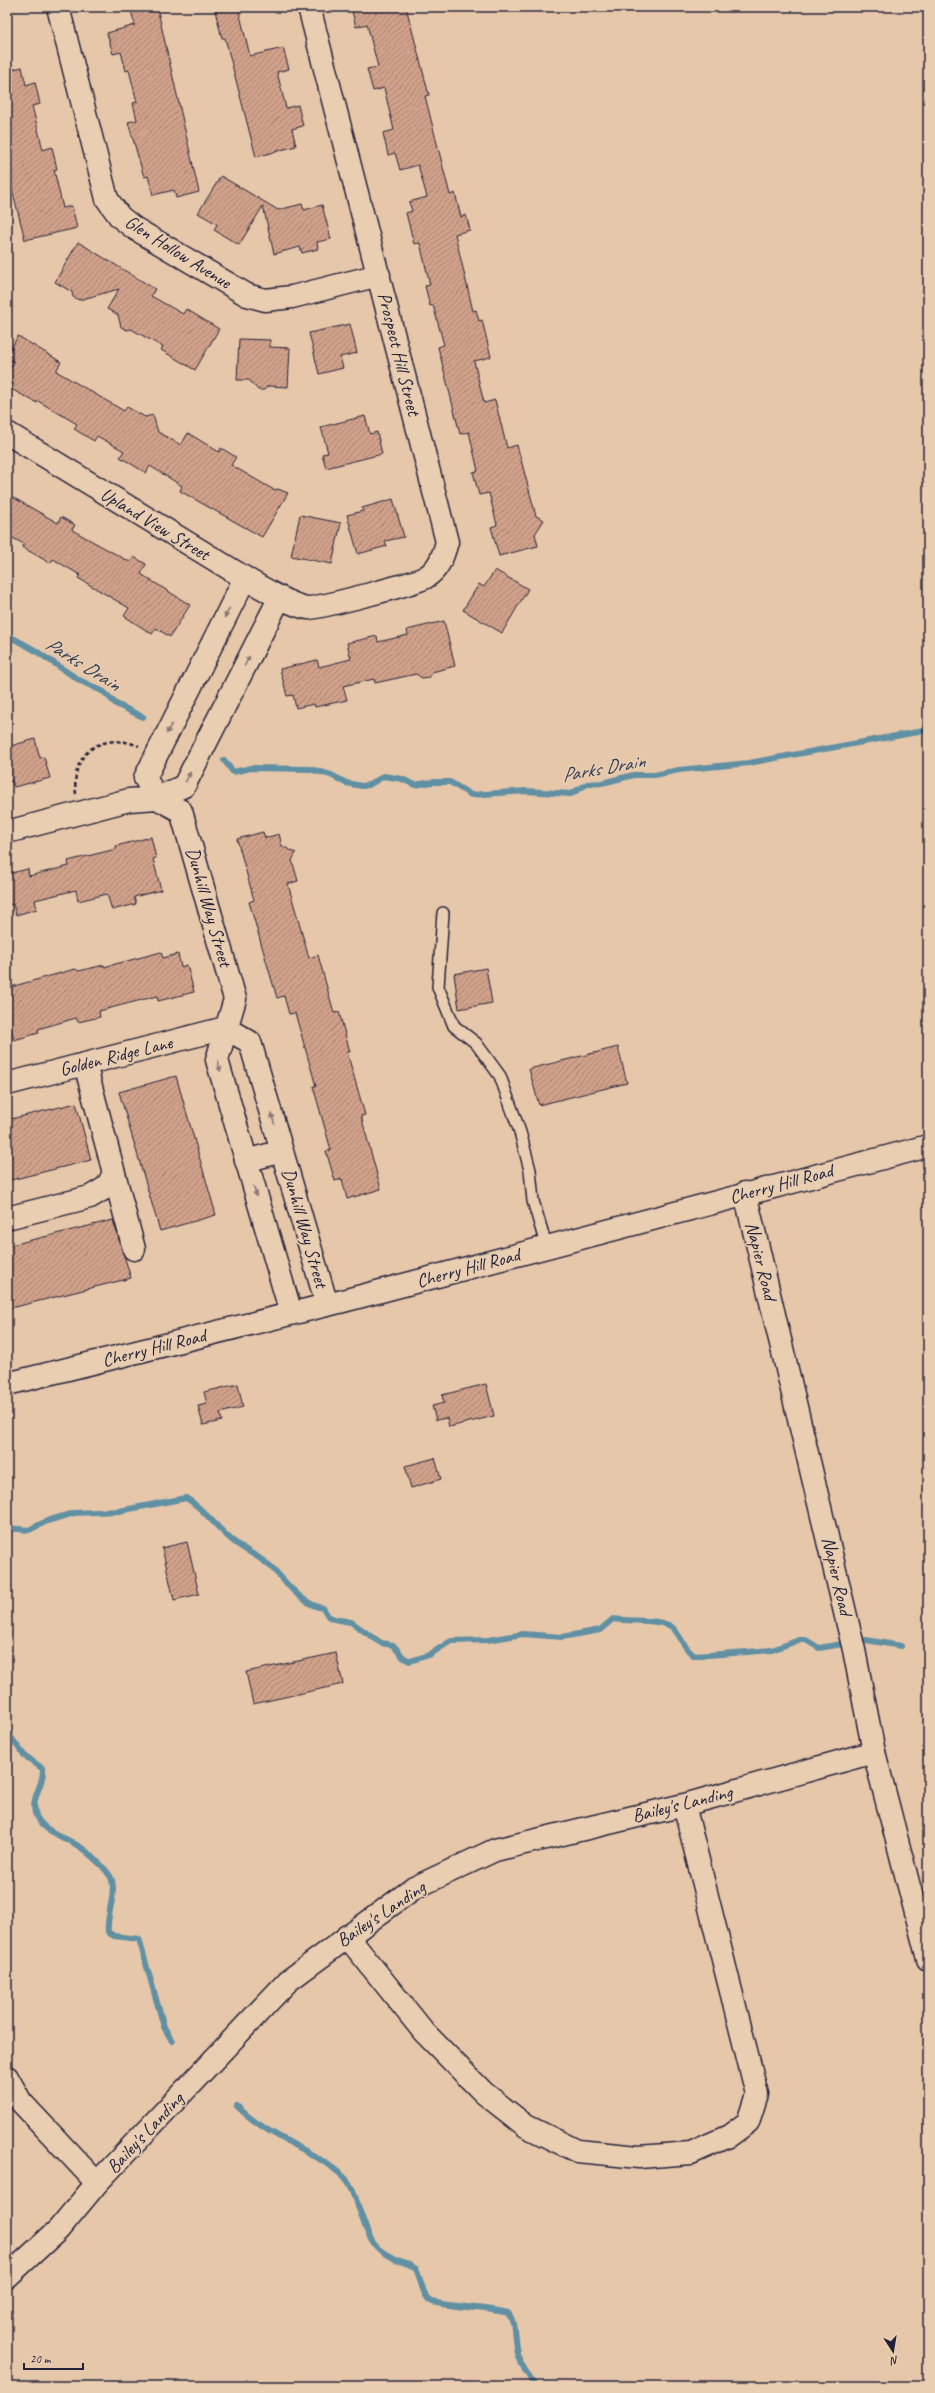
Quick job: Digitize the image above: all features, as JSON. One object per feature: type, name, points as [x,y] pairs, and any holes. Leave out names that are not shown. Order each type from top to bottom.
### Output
[{"type":"street","name":"Glen Hollow Avenue","points":[[58,7],[107,199],[125,221],[134,228],[247,295],[265,300],[292,297],[379,275]]},
{"type":"street","name":"Prospect Hill Street","points":[[307,608],[330,604],[426,578],[440,563],[447,542],[309,7]]},
{"type":"street","name":"Upland View Street","points":[[7,433],[245,578],[280,597],[307,608]]},
{"type":"street","points":[[157,798],[145,778],[245,578]]},
{"type":"street","points":[[7,832],[129,800],[157,798],[184,786],[280,597]]},
{"type":"street","name":"Dunhill Way Street","points":[[157,798],[181,811],[235,999],[225,1028],[217,1060],[290,1313]]},
{"type":"street","name":"Dunhill Way Street","points":[[225,1028],[250,1042],[327,1305]]},
{"type":"street","name":"Golden Ridge Lane","points":[[7,1084],[225,1028]]},
{"type":"street","points":[[85,1064],[134,1249]]},
{"type":"street","name":"Cherry Hill Road","points":[[7,1384],[327,1305],[547,1248],[745,1193],[928,1146]]},
{"type":"street","name":"Dunhill Way Street","points":[[246,1161],[282,1151]]},
{"type":"street","points":[[7,1218],[90,1197],[107,1187],[114,1173]]},
{"type":"street","name":"Napier Road","points":[[745,1193],[854,1650],[874,1752],[928,1959]]},
{"type":"street","name":"Bailey's Landing","points":[[7,2277],[58,2230],[97,2183],[288,1981],[414,1888],[496,1850],[684,1805],[874,1752]]},
{"type":"street","points":[[347,1936],[424,2032],[484,2093],[526,2126],[577,2151],[639,2157],[691,2153],[730,2136],[748,2122],[756,2094],[684,1805]]},
{"type":"street","points":[[7,2077],[21,2102],[97,2183]]},
{"type":"lane","points":[[443,913],[438,987],[454,1026],[476,1043],[500,1076],[520,1132],[530,1170],[533,1201],[547,1248]]},
{"type":"path","points":[[76,799],[74,780],[76,771],[84,755],[92,748],[100,743],[113,740],[129,742],[144,748]]},
{"type":"building","points":[[130,7],[157,7],[199,192],[176,198],[174,190],[153,195],[148,176],[144,177],[128,122],[137,120],[133,103],[137,102],[129,70],[126,71],[121,52],[113,54],[107,33],[135,25]]},
{"type":"building","points":[[214,7],[238,7],[250,56],[283,48],[289,69],[277,72],[286,108],[298,105],[303,126],[292,129],[296,146],[256,157],[225,38],[222,38]]},
{"type":"building","points":[[351,7],[406,7],[429,95],[425,96],[450,195],[455,193],[461,217],[466,215],[470,230],[455,234],[473,311],[476,310],[479,321],[482,320],[491,357],[474,361],[484,403],[495,400],[507,448],[517,445],[536,516],[544,520],[535,534],[538,546],[499,556],[491,527],[497,525],[489,493],[479,495],[473,472],[478,471],[469,432],[460,434],[438,347],[444,345],[433,305],[430,306],[425,286],[430,285],[420,243],[414,244],[406,213],[412,211],[409,202],[427,197],[418,165],[400,170],[395,153],[388,155],[383,133],[394,130],[384,88],[373,91],[367,69],[378,67],[367,24],[356,27]]},
{"type":"building","points":[[22,67],[26,85],[35,82],[40,104],[32,106],[43,150],[52,147],[57,169],[54,170],[63,208],[72,206],[77,228],[25,240],[10,181],[7,181],[7,71]]},
{"type":"building","points":[[221,176],[278,210],[302,204],[304,210],[322,205],[331,239],[317,242],[318,249],[302,253],[300,247],[274,254],[263,206],[239,245],[214,230],[217,224],[198,213]]},
{"type":"building","points":[[78,242],[155,289],[151,296],[183,314],[186,309],[219,329],[195,370],[161,350],[163,347],[131,329],[127,330],[121,327],[118,315],[107,309],[119,289],[79,300],[73,297],[72,292],[55,282]]},
{"type":"building","points":[[350,324],[357,353],[340,357],[343,368],[319,374],[309,333]]},
{"type":"building","points":[[18,336],[61,362],[56,371],[124,411],[127,407],[145,417],[153,415],[158,432],[181,445],[188,433],[219,452],[221,448],[236,457],[231,465],[274,490],[278,489],[288,493],[262,537],[180,491],[182,486],[150,466],[146,473],[120,457],[124,451],[97,436],[94,441],[74,429],[77,424],[38,401],[37,403],[11,389],[14,384],[7,380],[7,374],[14,362],[7,358],[7,355]]},
{"type":"building","points":[[239,339],[270,340],[270,347],[290,348],[288,387],[268,386],[264,390],[258,390],[249,380],[237,380]]},
{"type":"building","points":[[365,416],[370,434],[377,432],[382,454],[326,468],[322,454],[328,453],[321,427]]},
{"type":"building","points":[[7,494],[58,523],[61,517],[75,525],[72,530],[130,562],[134,557],[146,564],[141,574],[190,605],[170,637],[156,628],[152,634],[124,616],[129,608],[78,578],[80,575],[53,559],[50,563],[22,547],[24,544],[7,535]]},
{"type":"building","points":[[393,499],[404,537],[385,541],[387,546],[358,554],[347,515],[363,511],[362,508]]},
{"type":"building","points":[[300,515],[341,523],[332,564],[291,556]]},
{"type":"building","points":[[495,570],[528,589],[502,633],[463,610],[479,584],[484,587]]},
{"type":"building","points":[[444,621],[455,666],[432,672],[430,677],[422,678],[416,674],[375,683],[374,679],[343,686],[347,700],[315,707],[314,704],[296,708],[293,695],[287,696],[280,669],[317,660],[319,667],[351,659],[347,643],[377,636],[378,642],[408,635],[407,630]]},
{"type":"building","points":[[35,739],[40,758],[44,757],[50,778],[14,787],[12,781],[7,782],[7,747]]},
{"type":"building","points":[[263,832],[265,838],[279,834],[282,846],[296,853],[292,860],[298,881],[288,884],[309,958],[318,955],[334,1013],[339,1012],[350,1052],[347,1052],[365,1115],[361,1116],[381,1189],[347,1199],[342,1179],[335,1181],[326,1151],[331,1150],[313,1086],[316,1086],[295,1013],[289,1014],[284,996],[277,998],[249,902],[254,900],[237,839]]},
{"type":"building","points":[[151,837],[156,858],[153,859],[161,890],[134,897],[136,904],[112,910],[107,894],[78,901],[76,890],[35,900],[37,909],[16,915],[13,904],[7,905],[7,874],[28,869],[29,876],[69,866],[68,861],[116,849],[116,846]]},
{"type":"building","points":[[161,952],[163,958],[178,954],[181,967],[187,965],[194,992],[158,1001],[157,996],[99,1011],[100,1017],[78,1022],[76,1018],[38,1029],[39,1033],[14,1040],[7,1014],[7,988],[75,969],[79,971],[104,965],[104,967]]},
{"type":"building","points":[[486,968],[492,1003],[459,1009],[454,974]]},
{"type":"building","points":[[618,1047],[627,1083],[539,1105],[529,1069]]},
{"type":"building","points":[[176,1076],[216,1215],[160,1231],[119,1092]]},
{"type":"building","points":[[76,1103],[91,1160],[7,1181],[7,1120]]},
{"type":"building","points":[[113,1220],[131,1278],[7,1309],[7,1246]]},
{"type":"building","points":[[238,1384],[243,1407],[220,1413],[222,1421],[203,1425],[198,1406],[207,1404],[204,1392]]},
{"type":"building","points":[[486,1384],[494,1416],[449,1427],[447,1418],[436,1420],[432,1406],[444,1403],[442,1395]]},
{"type":"building","points":[[435,1458],[441,1479],[411,1488],[405,1466]]},
{"type":"building","points":[[187,1542],[199,1594],[174,1600],[162,1548]]},
{"type":"building","points":[[336,1653],[343,1684],[253,1704],[246,1672]]},
{"type":"waterway","name":"Parks Drain","points":[[7,635],[33,649],[79,680],[104,692],[116,704],[143,717]]},
{"type":"waterway","name":"Parks Drain","points":[[224,760],[233,772],[251,768],[310,769],[331,775],[346,783],[362,786],[369,785],[384,776],[402,779],[415,785],[432,782],[450,782],[471,795],[526,791],[571,794],[587,784],[602,783],[634,775],[654,775],[679,770],[749,763],[912,733],[928,728]]},
{"type":"waterway","points":[[7,1528],[29,1530],[47,1521],[74,1513],[119,1511],[186,1498],[193,1502],[233,1541],[269,1565],[300,1597],[315,1606],[323,1608],[328,1616],[334,1619],[351,1622],[381,1643],[393,1645],[404,1658],[410,1661],[429,1655],[451,1641],[488,1640],[523,1634],[562,1637],[600,1630],[613,1619],[654,1622],[668,1625],[673,1628],[688,1650],[695,1656],[772,1650],[799,1640],[806,1640],[819,1648],[842,1644]]},
{"type":"waterway","points":[[866,1640],[901,1646]]},
{"type":"waterway","points":[[7,1732],[24,1755],[43,1769],[42,1780],[36,1796],[34,1807],[38,1819],[46,1828],[86,1851],[109,1874],[112,1880],[113,1893],[108,1919],[108,1932],[114,1936],[139,1939],[164,2027],[172,2041]]},
{"type":"waterway","points":[[237,2106],[262,2127],[319,2159],[345,2178],[349,2183],[366,2229],[374,2244],[389,2256],[416,2269],[424,2293],[429,2300],[441,2304],[508,2313],[513,2322],[518,2356],[535,2386]]}]
